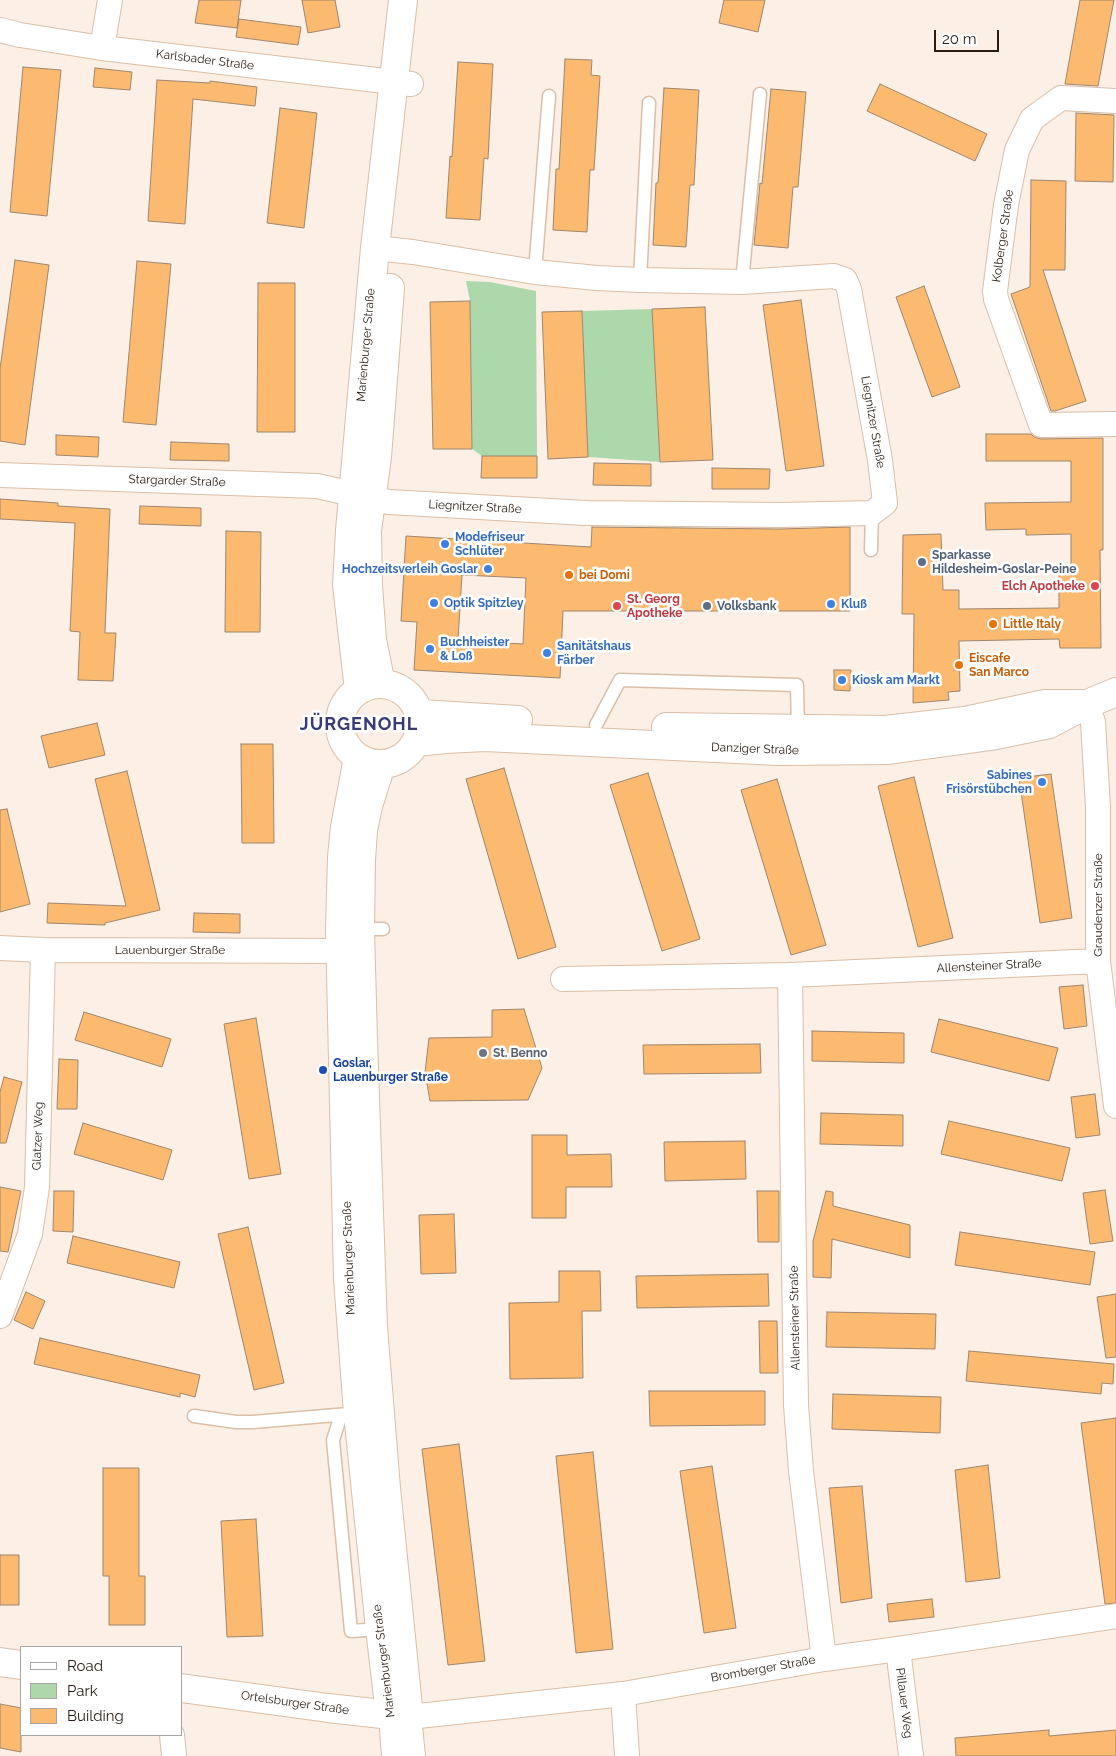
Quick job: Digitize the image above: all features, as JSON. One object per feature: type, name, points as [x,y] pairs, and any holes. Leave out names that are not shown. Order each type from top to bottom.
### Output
[{"type":"street","points":[[102,48],[110,0]]},
{"type":"street","name":"Marienburger Straße","points":[[370,687],[372,640],[367,531],[363,496],[384,248],[402,83],[403,0]]},
{"type":"street","name":"Marienburger Straße","points":[[402,83],[420,0]]},
{"type":"street","name":"Karlsbader Straße","points":[[0,30],[102,48],[402,83]]},
{"type":"street","name":"Kolberger Straße","points":[[1116,101],[1061,98],[1032,119],[1016,150],[1006,205],[995,292],[1041,425],[1116,424]]},
{"type":"street","name":"Liegnitzer Straße","points":[[363,496],[389,502],[586,513],[780,515],[872,513],[885,503],[880,460],[849,289],[845,280],[834,276],[742,282],[640,280],[535,272],[384,248]]},
{"type":"street","name":"Stargarder Straße","points":[[0,475],[317,486],[363,496]]},
{"type":"street","points":[[394,686],[406,693],[420,714],[416,742],[402,758],[370,762],[346,746],[339,729],[340,717],[350,696],[370,687],[394,686]]},
{"type":"street","name":"Danziger Straße","points":[[416,742],[485,738],[779,751],[888,750],[991,736],[1049,724],[1087,704],[1116,692]]},
{"type":"street","name":"Danziger Straße","points":[[420,714],[596,725],[798,730],[885,730],[964,722],[1045,704],[1087,704]]},
{"type":"street","name":"Graudenzer Straße","points":[[1087,704],[1093,722],[1098,807],[1098,961],[1116,1106]]},
{"type":"street","name":"Marienburger Straße","points":[[370,762],[344,834],[357,938],[373,1327],[360,1413],[380,1629],[400,1716],[413,1756]]},
{"type":"street","name":"Lauenburger Straße","points":[[0,948],[43,950],[357,938]]},
{"type":"street","name":"Glatzer Weg","points":[[0,1316],[30,1234],[37,1187],[43,950]]},
{"type":"street","name":"Allensteiner Straße","points":[[563,979],[790,975],[1098,961]]},
{"type":"street","name":"Allensteiner Straße","points":[[790,975],[796,1405],[801,1471],[824,1659]]},
{"type":"street","name":"Marienburger Straße","points":[[360,1413],[400,1716],[394,1756]]},
{"type":"street","name":"Bromberger Straße","points":[[400,1716],[622,1694],[824,1659],[1116,1616]]},
{"type":"street","name":"Pillauer Weg","points":[[898,1649],[911,1756]]},
{"type":"street","points":[[0,1662],[20,1665]]},
{"type":"street","name":"Ortelsburger Straße","points":[[182,1688],[400,1716]]},
{"type":"street","points":[[622,1694],[627,1756]]},
{"type":"street","points":[[172,1736],[174,1756]]},
{"type":"lane","points":[[742,282],[760,94]]},
{"type":"lane","points":[[535,272],[549,96]]},
{"type":"lane","points":[[640,280],[649,103]]},
{"type":"lane","points":[[871,550],[872,513]]},
{"type":"lane","points":[[596,725],[620,680],[797,685],[798,730],[779,751]]},
{"type":"lane","points":[[194,1416],[236,1422],[253,1422],[360,1413]]},
{"type":"green space","points":[[466,281],[490,282],[536,291],[537,456],[482,456],[472,449],[470,301]]},
{"type":"green space","points":[[652,309],[660,462],[588,457],[582,311]]},
{"type":"building","points":[[199,0],[241,0],[237,28],[195,23]]},
{"type":"building","points":[[302,0],[335,0],[340,27],[308,33]]},
{"type":"building","points":[[724,0],[765,0],[758,32],[719,23]]},
{"type":"building","points":[[1080,0],[1114,0],[1098,86],[1065,84]]},
{"type":"building","points":[[239,19],[301,27],[298,45],[236,37]]},
{"type":"building","points":[[565,59],[592,60],[591,75],[600,76],[594,170],[590,170],[587,232],[553,230],[556,169],[559,169]]},
{"type":"building","points":[[458,62],[493,64],[488,159],[484,158],[480,220],[446,218]]},
{"type":"building","points":[[23,67],[61,70],[47,216],[10,212]]},
{"type":"building","points":[[95,68],[132,72],[130,90],[93,87]]},
{"type":"building","points":[[157,80],[210,83],[210,81],[257,87],[255,106],[193,99],[185,224],[148,221]]},
{"type":"building","points":[[880,84],[987,134],[975,161],[867,111]]},
{"type":"building","points":[[664,88],[699,90],[694,185],[690,185],[686,247],[653,245]]},
{"type":"building","points":[[771,89],[806,92],[798,187],[793,187],[788,248],[754,245]]},
{"type":"building","points":[[280,108],[317,113],[304,228],[267,223]]},
{"type":"building","points":[[1076,113],[1114,115],[1113,182],[1075,181]]},
{"type":"building","points":[[1031,180],[1066,181],[1065,270],[1043,270],[1086,401],[1055,411],[1051,411],[1011,294],[1030,287]]},
{"type":"building","points":[[15,260],[49,265],[25,445],[0,441],[0,369]]},
{"type":"building","points":[[137,261],[171,264],[156,425],[123,422]]},
{"type":"building","points":[[258,283],[295,283],[295,432],[257,432]]},
{"type":"building","points":[[924,286],[960,387],[932,397],[896,297]]},
{"type":"building","points":[[801,300],[824,466],[786,471],[763,305]]},
{"type":"building","points":[[470,301],[472,449],[433,449],[430,302]]},
{"type":"building","points":[[705,307],[713,460],[660,462],[652,309]]},
{"type":"building","points":[[582,311],[588,457],[548,459],[542,312]]},
{"type":"building","points":[[986,434],[1031,434],[1041,439],[1103,438],[1103,550],[1100,550],[1101,648],[1060,648],[1059,639],[959,641],[960,691],[948,692],[949,700],[913,703],[914,614],[902,614],[903,535],[941,534],[943,590],[959,590],[959,609],[1059,608],[1059,573],[1071,573],[1071,534],[1026,535],[1026,529],[986,530],[985,503],[1071,502],[1071,461],[986,461]]},
{"type":"building","points":[[56,435],[99,437],[98,457],[56,455]]},
{"type":"building","points":[[171,442],[229,444],[229,461],[170,460]]},
{"type":"building","points":[[482,456],[537,456],[537,478],[481,478]]},
{"type":"building","points":[[594,463],[651,464],[651,486],[593,485]]},
{"type":"building","points":[[712,468],[770,469],[769,489],[712,489]]},
{"type":"building","points":[[0,499],[58,503],[58,506],[110,509],[105,633],[116,633],[113,681],[78,680],[80,632],[70,631],[75,523],[0,519]]},
{"type":"building","points":[[140,506],[201,508],[201,526],[139,524]]},
{"type":"building","points":[[592,527],[780,529],[850,527],[850,611],[563,611],[560,678],[414,670],[417,622],[401,621],[406,536],[591,547]],"holes":[[[462,575],[526,578],[523,644],[458,640]]]},
{"type":"building","points":[[226,531],[261,532],[260,632],[225,632]]},
{"type":"building","name":"Kiosk am Markt","points":[[834,670],[851,670],[850,691],[834,690]]},
{"type":"building","points":[[97,723],[105,755],[49,768],[41,736]]},
{"type":"building","points":[[241,744],[273,744],[274,843],[242,843]]},
{"type":"building","points":[[504,768],[556,947],[518,959],[466,779]]},
{"type":"building","points":[[127,771],[160,910],[105,923],[105,925],[47,923],[48,903],[126,906],[95,779]]},
{"type":"building","points":[[648,773],[700,939],[662,951],[610,785]]},
{"type":"building","points":[[1051,774],[1072,918],[1040,923],[1019,778]]},
{"type":"building","points":[[914,777],[953,938],[918,947],[878,786]]},
{"type":"building","points":[[777,779],[826,945],[791,955],[741,790]]},
{"type":"building","points":[[7,809],[30,904],[0,912],[0,810]]},
{"type":"building","points":[[194,913],[240,914],[240,933],[193,932]]},
{"type":"building","points":[[1083,985],[1087,1026],[1064,1029],[1059,987]]},
{"type":"building","name":"St. Benno","points":[[524,1009],[542,1068],[528,1100],[430,1101],[425,1072],[429,1038],[492,1037],[492,1010]]},
{"type":"building","points":[[84,1012],[171,1039],[162,1067],[75,1040]]},
{"type":"building","points":[[256,1018],[281,1174],[249,1179],[224,1024]]},
{"type":"building","points":[[939,1019],[1058,1048],[1049,1081],[931,1052]]},
{"type":"building","points":[[812,1031],[904,1033],[904,1063],[812,1061]]},
{"type":"building","points":[[760,1044],[761,1073],[644,1074],[643,1045]]},
{"type":"building","points":[[59,1059],[78,1060],[77,1109],[57,1109]]},
{"type":"building","points":[[4,1077],[22,1082],[6,1143],[0,1143],[0,1092]]},
{"type":"building","points":[[1095,1094],[1100,1135],[1076,1138],[1071,1097]]},
{"type":"building","points":[[821,1113],[903,1115],[903,1146],[820,1144]]},
{"type":"building","points":[[949,1121],[1070,1148],[1062,1181],[941,1154]]},
{"type":"building","points":[[83,1123],[172,1150],[163,1180],[74,1154]]},
{"type":"building","points":[[532,1135],[567,1135],[567,1155],[611,1154],[612,1187],[566,1187],[566,1218],[532,1218]]},
{"type":"building","points":[[745,1141],[746,1179],[665,1181],[664,1142]]},
{"type":"building","points":[[0,1187],[21,1191],[8,1252],[0,1251]]},
{"type":"building","points":[[1105,1190],[1113,1241],[1090,1244],[1083,1193]]},
{"type":"building","points":[[54,1191],[74,1191],[73,1232],[53,1231]]},
{"type":"building","points":[[757,1191],[779,1191],[779,1242],[758,1242]]},
{"type":"building","points":[[826,1191],[833,1192],[833,1206],[910,1225],[910,1258],[832,1239],[831,1278],[813,1277],[813,1241]]},
{"type":"building","points":[[454,1214],[456,1273],[421,1274],[419,1215]]},
{"type":"building","points":[[248,1227],[284,1383],[254,1390],[218,1234]]},
{"type":"building","points":[[960,1232],[1095,1252],[1090,1285],[955,1265]]},
{"type":"building","points":[[73,1236],[180,1262],[174,1288],[67,1263]]},
{"type":"building","points":[[559,1271],[600,1271],[601,1311],[582,1311],[583,1378],[510,1379],[509,1303],[559,1302]]},
{"type":"building","points":[[768,1274],[769,1306],[637,1308],[636,1276]]},
{"type":"building","points":[[26,1292],[45,1301],[33,1329],[14,1320]]},
{"type":"building","points":[[1116,1294],[1116,1357],[1106,1358],[1097,1297]]},
{"type":"building","points":[[827,1312],[936,1314],[935,1349],[826,1347]]},
{"type":"building","points":[[759,1321],[777,1321],[778,1373],[760,1373]]},
{"type":"building","points":[[40,1338],[200,1375],[195,1397],[180,1393],[180,1397],[34,1364]]},
{"type":"building","points":[[969,1351],[1114,1364],[1113,1384],[1102,1383],[1101,1394],[966,1381]]},
{"type":"building","points":[[649,1391],[765,1391],[765,1425],[650,1426]]},
{"type":"building","points":[[833,1394],[941,1397],[940,1433],[832,1429]]},
{"type":"building","points":[[1116,1418],[1116,1603],[1105,1604],[1081,1423]]},
{"type":"building","points":[[459,1444],[485,1661],[448,1665],[422,1449]]},
{"type":"building","points":[[593,1452],[613,1649],[576,1653],[556,1456]]},
{"type":"building","points":[[988,1465],[1000,1578],[966,1582],[955,1470]]},
{"type":"building","points":[[712,1466],[736,1628],[704,1633],[680,1471]]},
{"type":"building","points":[[103,1468],[139,1468],[139,1576],[145,1576],[145,1625],[109,1625],[109,1576],[103,1576]]},
{"type":"building","points":[[862,1486],[872,1598],[841,1603],[829,1488]]},
{"type":"building","points":[[256,1519],[263,1636],[227,1637],[221,1521]]},
{"type":"building","points":[[0,1555],[19,1555],[19,1605],[0,1605]]},
{"type":"building","points":[[932,1599],[934,1617],[889,1622],[887,1604]]},
{"type":"building","points":[[0,1704],[20,1708],[21,1752],[0,1748]]},
{"type":"building","points":[[1049,1730],[1049,1736],[1116,1730],[1116,1756],[956,1756],[955,1738]]},
{"type":"place","name":"Modefriseur Schlüter","points":[[445,544]]},
{"type":"place","name":"Sparkasse Hildesheim-Goslar-Peine","points":[[922,562]]},
{"type":"place","name":"Hochzeitsverleih Goslar","points":[[488,569]]},
{"type":"place","name":"bei Domi","points":[[569,575]]},
{"type":"place","name":"Elch Apotheke","points":[[1095,586]]},
{"type":"place","name":"Optik Spitzley","points":[[434,603]]},
{"type":"place","name":"Kluß","points":[[831,604]]},
{"type":"place","name":"St. Georg Apotheke","points":[[617,606]]},
{"type":"place","name":"Volksbank","points":[[707,606]]},
{"type":"place","name":"Little Italy","points":[[993,624]]},
{"type":"place","name":"Buchheister & Loß","points":[[430,649]]},
{"type":"place","name":"Sanitätshaus Färber","points":[[547,653]]},
{"type":"place","name":"Eiscafe San Marco","points":[[959,665]]},
{"type":"place","name":"Kiosk am Markt","points":[[842,680]]},
{"type":"place","name":"Sabines Frisörstübchen","points":[[1042,782]]},
{"type":"place","name":"St. Benno","points":[[483,1053]]},
{"type":"place","name":"Goslar, Lauenburger Straße","points":[[323,1070]]},
{"type":"district","name":"JÜRGENOHL","points":[[359,725]]}]
